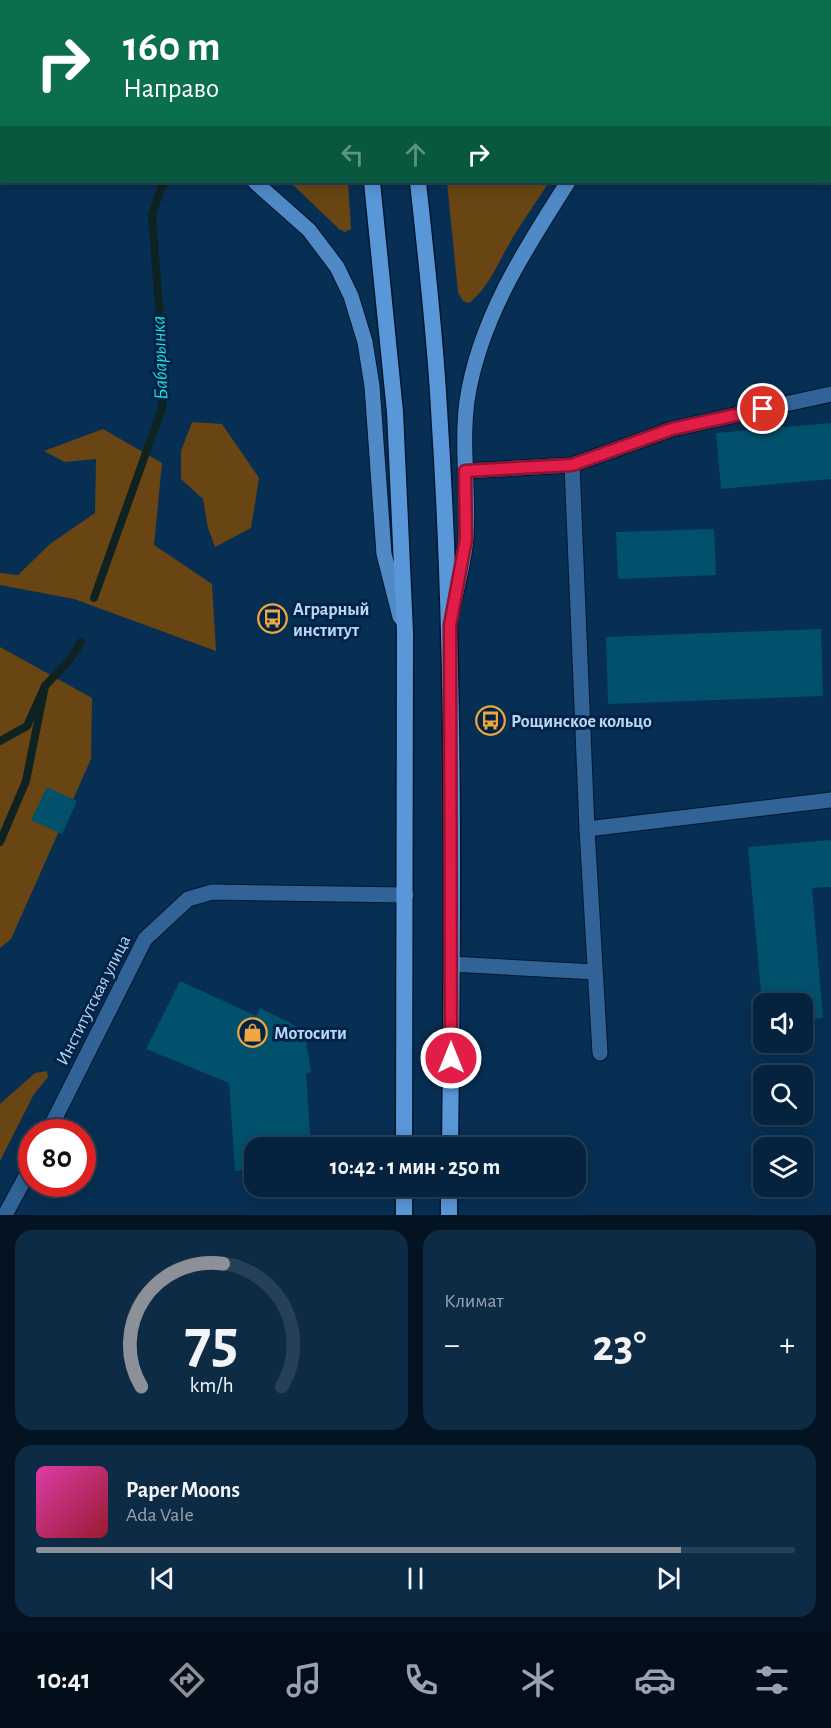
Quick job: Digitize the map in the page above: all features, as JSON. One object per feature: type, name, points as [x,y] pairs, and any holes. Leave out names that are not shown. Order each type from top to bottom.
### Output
[{"type":"highway","points":[[372,183],[394,412],[405,632],[404,1137]]},
{"type":"highway","points":[[418,183],[439,408],[450,625],[452,964],[450,1137]]},
{"type":"highway","points":[[404,1197],[404,1215]]},
{"type":"highway","points":[[449,1197],[449,1215]]},
{"type":"main road","points":[[256,183],[309,230],[337,267],[351,296],[366,342],[372,387],[384,554],[405,632]]},
{"type":"main road","points":[[450,625],[466,539],[467,400],[484,336],[500,297],[528,244],[567,183]]},
{"type":"street","points":[[465,471],[572,465],[672,429],[831,394]]},
{"type":"street","points":[[572,465],[587,829],[600,1053]]},
{"type":"street","points":[[587,829],[831,800]]},
{"type":"street","name":"Институтская улица","points":[[55,1119],[145,939],[188,899],[212,892],[406,895]]},
{"type":"street","points":[[452,964],[595,972]]},
{"type":"street","points":[[5,1215],[18,1191]]},
{"type":"shaded area","points":[[291,183],[348,183],[351,229],[345,232],[339,229]]},
{"type":"shaded area","points":[[447,183],[548,183],[487,284],[469,303],[463,301],[458,292]]},
{"type":"shaded area","points":[[192,422],[222,424],[259,478],[251,528],[215,547],[208,528],[203,499],[181,479],[181,451]]},
{"type":"shaded area","points":[[103,429],[162,463],[154,545],[212,584],[216,651],[74,599],[0,585],[0,573],[18,575],[50,544],[95,513],[96,459],[65,462],[44,451]]},
{"type":"shaded area","points":[[0,647],[92,698],[91,759],[11,939],[0,948]]},
{"type":"shaded area","points":[[47,1071],[48,1077],[34,1094],[21,1119],[18,1119],[18,1126],[0,1161],[0,1104],[35,1073]]},
{"type":"building","points":[[831,423],[831,479],[721,489],[716,433]]},
{"type":"building","points":[[714,529],[716,575],[618,579],[616,532]]},
{"type":"building","points":[[821,629],[823,696],[608,704],[606,637]]},
{"type":"building","points":[[47,787],[77,801],[62,834],[31,820]]},
{"type":"building","points":[[831,840],[831,887],[812,888],[823,1018],[813,1019],[813,993],[761,993],[748,847]]},
{"type":"building","points":[[180,981],[256,1016],[260,1008],[289,1022],[298,1029],[306,1041],[311,1072],[306,1074],[310,1137],[244,1137],[244,1170],[235,1171],[229,1083],[146,1049]]},
{"type":"waterway","name":"Бабарынка","points":[[94,598],[162,408],[161,334],[152,215],[161,188],[165,183]]},
{"type":"waterway","name":"Бабарынка","points":[[0,741],[27,726],[45,686],[71,658],[81,642]]},
{"type":"waterway","points":[[0,842],[26,781],[45,686]]},
{"type":"place","name":"Аграрный институт","points":[[272,619]]},
{"type":"place","name":"Рощинское кольцо","points":[[490,721]]},
{"type":"place","name":"Мотосити","points":[[253,1033]]},
{"type":"route","points":[[451,1058],[450,625],[466,539],[465,471],[572,465],[621,445],[672,429],[763,409]]}]
